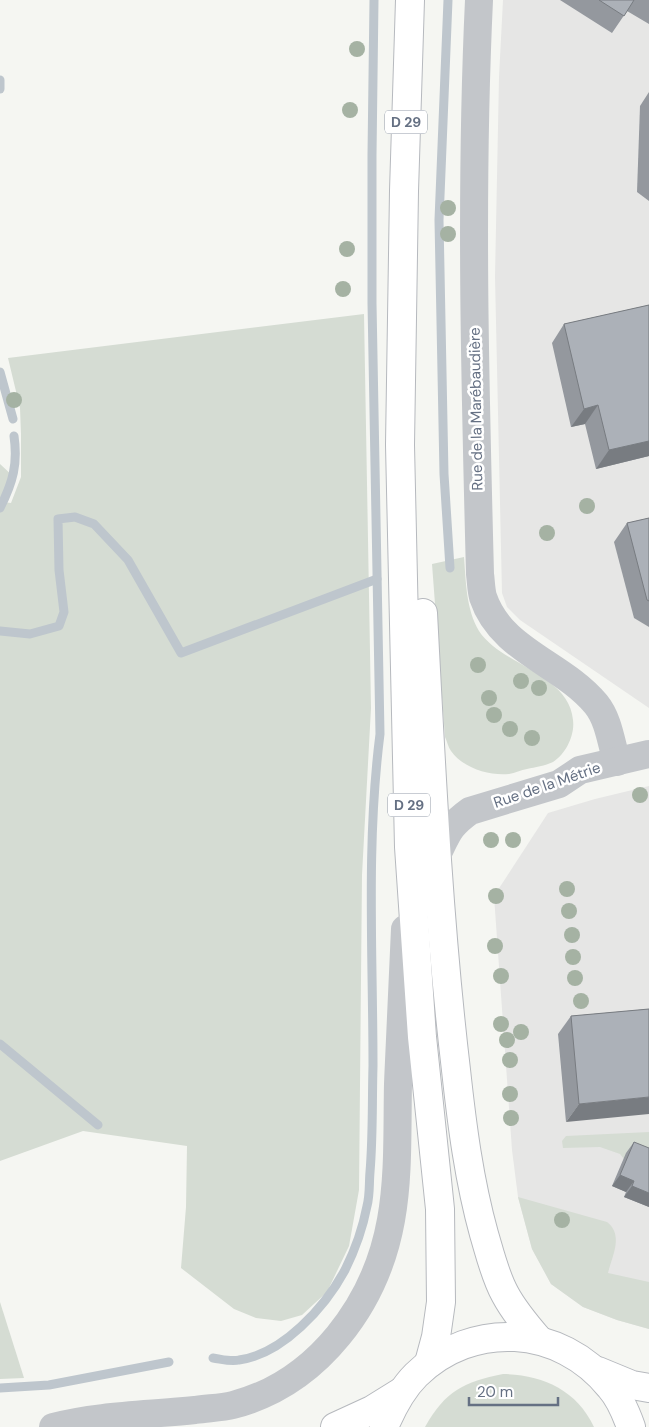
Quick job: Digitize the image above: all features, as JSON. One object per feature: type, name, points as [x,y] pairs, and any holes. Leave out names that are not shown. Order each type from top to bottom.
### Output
[{"type":"main road","name":"D 29","points":[[410,0],[400,445],[409,847],[422,1037],[440,1209],[441,1302],[436,1337],[429,1363]]},
{"type":"main road","name":"D 29","points":[[404,245],[423,623],[438,855],[450,1025],[460,1109],[478,1210],[489,1252],[504,1293],[519,1317],[539,1340]]},
{"type":"main road","points":[[384,1427],[402,1391],[429,1363],[454,1348],[481,1339],[510,1336],[539,1340],[559,1347],[578,1357],[595,1370],[612,1388],[624,1408],[631,1427]]},
{"type":"main road","points":[[595,1370],[632,1385],[649,1388]]},
{"type":"main road","points":[[335,1427],[372,1410],[402,1391]]},
{"type":"street","name":"Rue de la Marébaudière","points":[[479,0],[473,294],[480,574],[483,595],[490,613],[508,636],[523,649],[571,682],[597,706],[606,722],[616,762]]},
{"type":"street","name":"Rue de la Métrie","points":[[438,855],[449,830],[470,811],[559,784],[580,770],[649,754]]},
{"type":"street","points":[[53,1427],[80,1420],[170,1413],[232,1405],[262,1395],[278,1388],[317,1360],[344,1330],[364,1298],[380,1262],[391,1219],[396,1165],[409,847]]},
{"type":"shaded area","points":[[503,0],[649,0],[649,708],[520,620],[507,607],[502,593],[495,277],[499,77]]},
{"type":"shaded area","points":[[364,314],[371,708],[362,875],[359,1190],[349,1246],[327,1292],[302,1315],[281,1321],[256,1318],[234,1309],[181,1268],[186,1207],[187,1146],[83,1131],[0,1161],[0,464],[14,477],[3,502],[11,503],[21,477],[20,408],[8,358]]},
{"type":"shaded area","points":[[464,557],[469,605],[479,631],[489,643],[502,653],[533,671],[560,691],[569,704],[573,720],[573,732],[566,749],[553,762],[509,774],[493,774],[477,770],[462,762],[448,746],[445,737],[432,564]]},
{"type":"shaded area","points":[[649,786],[649,1329],[617,1320],[583,1307],[551,1284],[532,1249],[518,1197],[512,1150],[494,896],[548,813]]},
{"type":"shaded area","points":[[649,1132],[649,1162],[638,1165],[624,1159],[620,1154],[600,1147],[563,1148],[562,1141],[566,1136]]},
{"type":"shaded area","points":[[518,1197],[607,1222],[612,1227],[616,1239],[608,1273],[649,1282],[649,1329],[617,1320],[583,1307],[551,1284],[532,1249]]},
{"type":"shaded area","points":[[0,1302],[24,1378],[0,1379]]},
{"type":"shaded area","points":[[503,1374],[531,1377],[556,1387],[578,1403],[594,1427],[425,1427],[440,1405],[457,1390],[477,1381]]},
{"type":"building","points":[[599,0],[634,0],[624,16]]},
{"type":"building","points":[[649,305],[649,441],[609,450],[598,405],[584,409],[564,324]]},
{"type":"building","points":[[649,518],[649,601],[647,600],[627,523]]},
{"type":"building","points":[[649,1009],[649,1097],[579,1104],[571,1016]]},
{"type":"building","points":[[634,1142],[649,1148],[649,1193],[632,1186],[634,1181],[620,1175]]},
{"type":"waterway","points":[[213,1358],[236,1361],[255,1356],[287,1339],[301,1327],[326,1299],[345,1270],[361,1230],[369,1198],[373,1066],[371,900],[373,817],[380,734],[372,303],[374,0]]},
{"type":"waterway","points":[[448,0],[439,220],[444,474],[450,568]]},
{"type":"waterway","points":[[0,80],[0,89]]},
{"type":"waterway","points":[[0,372],[13,419]]},
{"type":"waterway","points":[[0,508],[8,490],[15,464],[14,436]]},
{"type":"waterway","points":[[0,631],[30,634],[59,626],[64,612],[59,570],[58,519],[75,517],[94,524],[128,560],[181,653],[377,579]]},
{"type":"waterway","points":[[0,1044],[98,1125]]},
{"type":"waterway","points":[[0,1388],[49,1385],[169,1362]]}]
